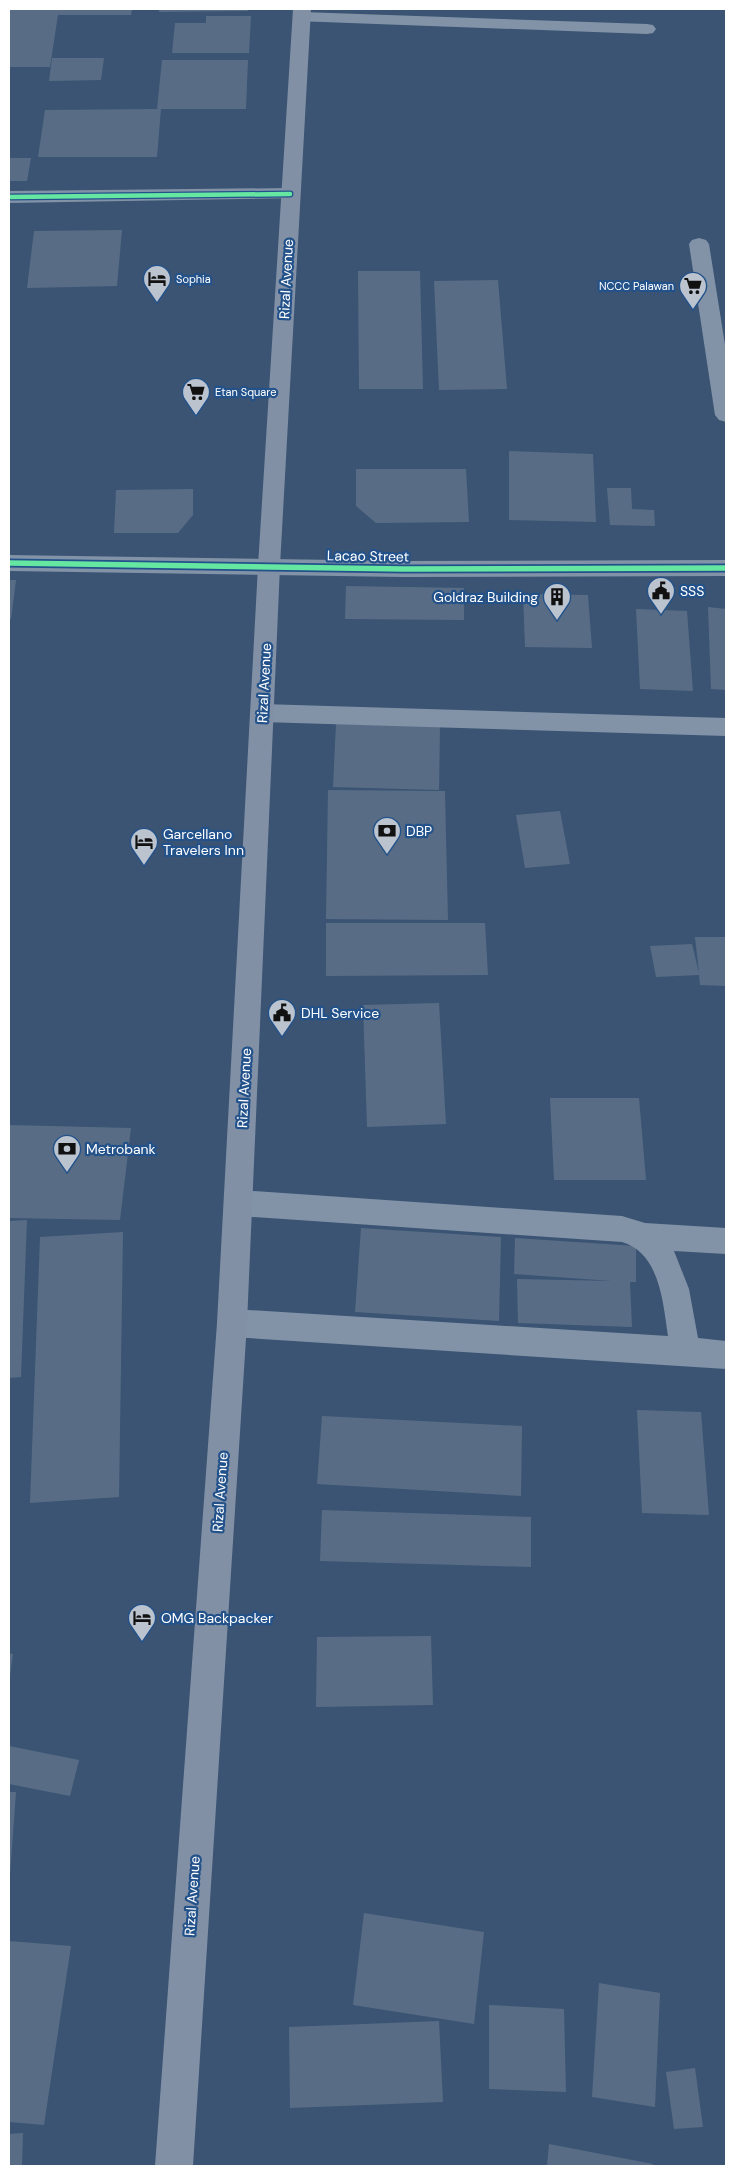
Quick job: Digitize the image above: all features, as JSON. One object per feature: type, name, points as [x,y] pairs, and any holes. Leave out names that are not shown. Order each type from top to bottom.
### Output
[{"type":"main road","name":"Rizal Avenue","points":[[174,2166],[232,1323],[269,566],[302,13]]},
{"type":"street","points":[[302,13],[647,29]]},
{"type":"street","points":[[9,196],[290,194]]},
{"type":"street","points":[[699,244],[726,415]]},
{"type":"street","name":"Lacao Street","points":[[9,563],[404,569],[726,568]]},
{"type":"street","points":[[262,713],[726,728]]},
{"type":"street","points":[[239,1203],[590,1226],[622,1229],[643,1236],[726,1241]]},
{"type":"street","points":[[643,1236],[663,1261],[671,1280],[684,1351]]},
{"type":"street","points":[[232,1323],[726,1355]]},
{"type":"building","points":[[9,9],[132,9],[131,15],[58,15],[50,67],[9,67]]},
{"type":"building","points":[[159,9],[248,9],[248,11],[159,12]]},
{"type":"building","points":[[206,16],[251,16],[249,53],[172,53],[175,23],[206,23]]},
{"type":"building","points":[[52,58],[104,58],[101,80],[49,81]]},
{"type":"building","points":[[162,60],[248,60],[246,109],[161,109],[157,157],[38,157],[45,110],[157,109]]},
{"type":"building","points":[[9,158],[31,158],[27,181],[9,181]]},
{"type":"building","points":[[122,230],[117,286],[27,288],[34,231]]},
{"type":"building","points":[[358,271],[420,271],[423,389],[359,389]]},
{"type":"building","points":[[498,280],[507,389],[439,390],[434,281]]},
{"type":"building","points":[[509,451],[593,454],[596,522],[509,520]]},
{"type":"building","points":[[356,469],[466,469],[469,522],[376,523],[356,506]]},
{"type":"building","points":[[607,488],[631,488],[632,509],[654,510],[655,526],[610,525]]},
{"type":"building","points":[[193,489],[193,515],[178,533],[114,533],[116,490]]},
{"type":"building","points":[[9,580],[16,580],[11,619],[9,619]]},
{"type":"building","points":[[346,586],[464,588],[464,620],[345,619]]},
{"type":"building","name":"Goldraz Building","points":[[523,594],[588,595],[592,648],[525,647]]},
{"type":"building","points":[[708,607],[726,609],[726,690],[711,689]]},
{"type":"building","points":[[636,609],[687,611],[693,691],[640,689]]},
{"type":"building","points":[[336,723],[440,726],[439,790],[333,787]]},
{"type":"building","name":"DBP","points":[[328,790],[445,791],[448,920],[326,919]]},
{"type":"building","points":[[560,811],[570,864],[525,868],[516,815]]},
{"type":"building","points":[[326,923],[485,923],[488,975],[326,976]]},
{"type":"building","points":[[695,937],[726,937],[726,986],[700,985],[699,975],[656,977],[650,946],[692,944],[699,973]]},
{"type":"building","points":[[439,1003],[446,1124],[367,1127],[363,1005]]},
{"type":"building","points":[[550,1098],[639,1098],[646,1180],[554,1180]]},
{"type":"building","name":"Metrobank","points":[[9,1125],[131,1128],[120,1220],[9,1218]]},
{"type":"building","points":[[27,1220],[21,1377],[9,1378],[9,1221]]},
{"type":"building","points":[[361,1228],[501,1237],[499,1321],[355,1312]]},
{"type":"building","points":[[123,1232],[119,1497],[30,1503],[40,1237]]},
{"type":"building","points":[[515,1238],[636,1246],[636,1282],[630,1282],[632,1327],[518,1323],[517,1279],[612,1281],[514,1274]]},
{"type":"building","points":[[637,1410],[701,1412],[709,1515],[642,1513]]},
{"type":"building","points":[[322,1416],[522,1426],[521,1496],[317,1484]]},
{"type":"building","points":[[322,1510],[531,1517],[531,1567],[320,1561]]},
{"type":"building","points":[[431,1636],[433,1705],[316,1707],[317,1637]]},
{"type":"building","points":[[9,1653],[13,1654],[10,1675],[9,1675]]},
{"type":"building","points":[[9,1746],[79,1760],[70,1796],[9,1784]]},
{"type":"building","points":[[9,1792],[16,1792],[10,1875],[9,1875]]},
{"type":"building","points":[[364,1913],[484,1932],[474,2024],[353,2005]]},
{"type":"building","points":[[9,1941],[71,1946],[44,2125],[9,2122]]},
{"type":"building","points":[[599,1983],[660,1993],[655,2107],[592,2097]]},
{"type":"building","points":[[489,2005],[564,2009],[566,2092],[489,2089]]},
{"type":"building","points":[[439,2021],[443,2102],[290,2108],[289,2027]]},
{"type":"building","points":[[695,2068],[703,2127],[674,2129],[666,2072]]},
{"type":"building","points":[[23,2133],[22,2166],[9,2166],[9,2134]]},
{"type":"building","points":[[549,2144],[653,2164],[652,2166],[547,2166]]},
{"type":"cycle path","points":[[9,197],[290,194]]},
{"type":"cycle path","points":[[9,563],[404,569],[726,568]]},
{"type":"place","name":"Sophia","points":[[157,303]]},
{"type":"place","name":"NCCC Palawan","points":[[693,310]]},
{"type":"place","name":"Etan Square","points":[[196,416]]},
{"type":"place","name":"SSS","points":[[661,615]]},
{"type":"place","name":"Goldraz Building","points":[[557,621]]},
{"type":"place","name":"DBP","points":[[387,855]]},
{"type":"place","name":"Garcellano Travelers Inn","points":[[144,866]]},
{"type":"place","name":"DHL Service","points":[[282,1037]]},
{"type":"place","name":"Metrobank","points":[[67,1173]]},
{"type":"place","name":"OMG Backpacker","points":[[142,1642]]}]
